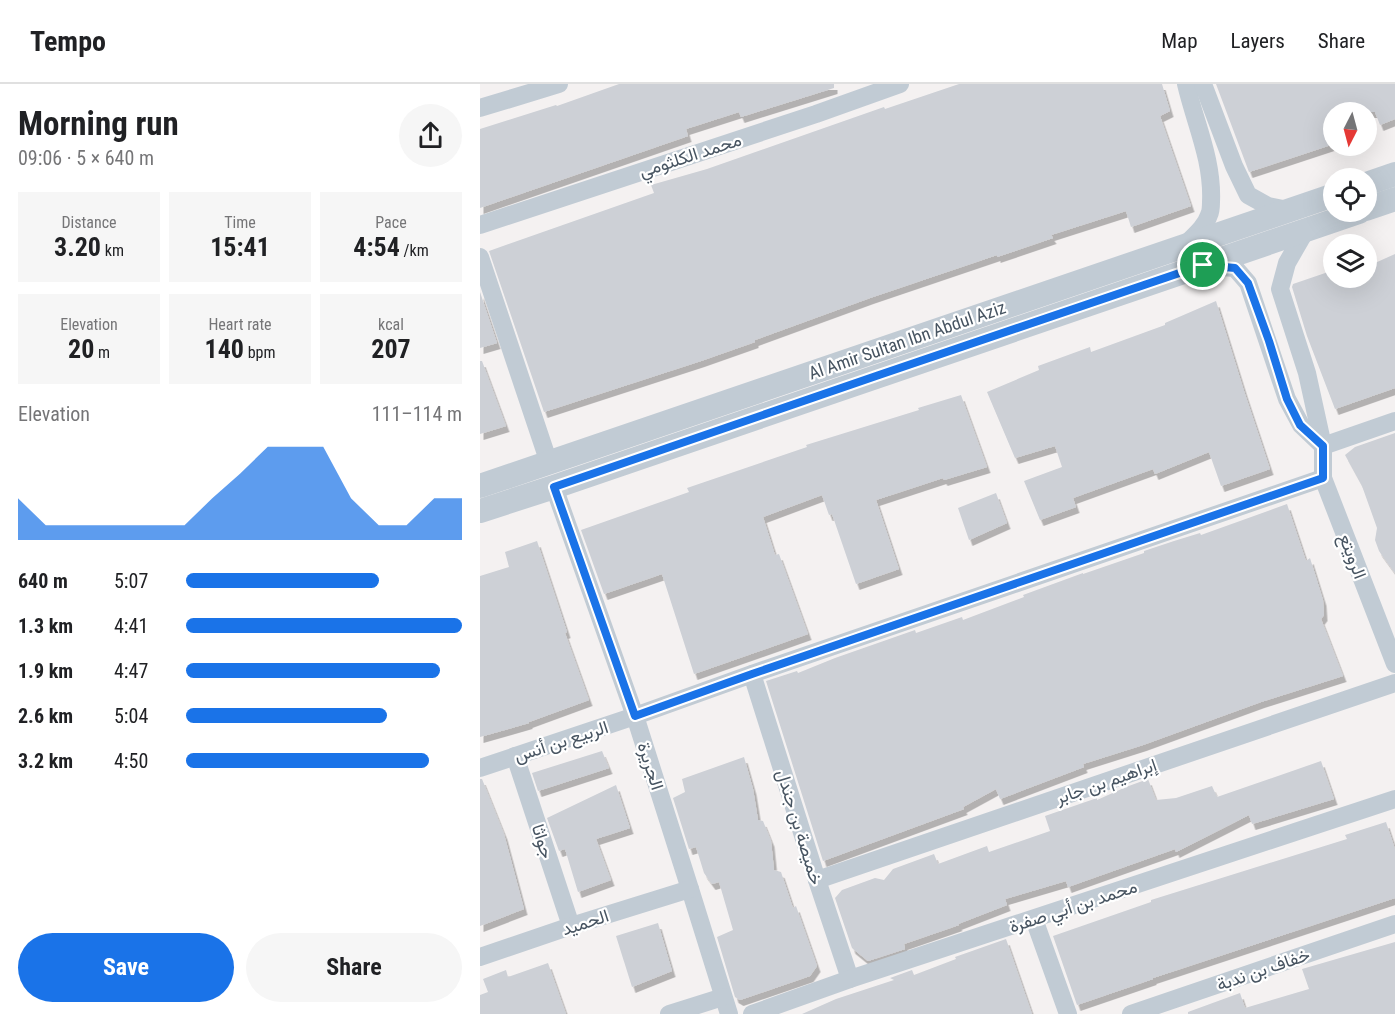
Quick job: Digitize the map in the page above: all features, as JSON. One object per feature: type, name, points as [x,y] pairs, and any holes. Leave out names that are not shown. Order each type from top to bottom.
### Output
[{"type":"street","points":[[480,108],[559,84]]},
{"type":"street","name":"محمد الكلثومي","points":[[480,225],[900,84]]},
{"type":"street","points":[[1182,247],[1200,231],[1210,214],[1211,193],[1208,164],[1201,133],[1186,84]]},
{"type":"street","points":[[1203,84],[1234,166],[1248,195],[1268,206],[1288,210]]},
{"type":"street","points":[[1377,180],[1395,174]]},
{"type":"street","name":"Al Amir Sultan Ibn Abdul Aziz","points":[[480,486],[1323,199]]},
{"type":"street","points":[[1377,205],[1395,199]]},
{"type":"street","name":"Al Amir Sultan Ibn Abdul Aziz","points":[[480,511],[1330,222]]},
{"type":"street","name":"الرويتع","points":[[1306,230],[1287,263],[1280,289],[1307,373],[1323,446],[1323,478],[1393,654]]},
{"type":"street","points":[[480,257],[549,463]]},
{"type":"street","points":[[1203,265],[1235,268],[1248,283],[1287,399],[1300,425],[1323,446],[1395,422]]},
{"type":"street","name":"الربيع بن أنس","points":[[480,768],[1323,478]]},
{"type":"street","name":"الجريرة","points":[[554,487],[635,716],[726,1006]]},
{"type":"street","name":"خميصة بن جندل","points":[[752,674],[850,979]]},
{"type":"street","name":"إبراهيم بن جابر","points":[[817,880],[1395,682]]},
{"type":"street","name":"جواثا","points":[[515,756],[571,926]]},
{"type":"street","name":"محمد بن أبي صفرة","points":[[752,1014],[850,979],[1395,799]]},
{"type":"street","name":"الحميد","points":[[480,957],[690,889]]},
{"type":"street","points":[[1034,919],[1068,1014]]},
{"type":"street","name":"خفاف بن ندبة","points":[[1131,1014],[1395,924]]},
{"type":"street","points":[[669,1014],[726,1006]]},
{"type":"building","points":[[619,84],[834,84],[834,88],[741,117],[739,112],[686,129],[688,136],[480,208],[480,129],[557,106]]},
{"type":"building","points":[[959,84],[1162,84],[1170,111],[1160,116],[1191,206],[1131,227],[1126,211],[1051,235],[1053,238],[870,298],[701,361],[544,412],[489,251],[654,193],[651,185],[707,169],[884,107],[885,109]]},
{"type":"building","points":[[1216,84],[1395,84],[1395,119],[1380,125],[1377,117],[1377,102],[1323,102],[1323,148],[1249,172]]},
{"type":"building","points":[[1395,254],[1395,388],[1335,409],[1307,336],[1292,287],[1293,284],[1323,274],[1323,288],[1377,288],[1377,262]]},
{"type":"building","points":[[480,292],[497,343],[480,348]]},
{"type":"building","points":[[1216,301],[1270,469],[1221,486],[1209,452],[1155,474],[1153,469],[1073,498],[1076,507],[1040,520],[1024,481],[1062,467],[1055,446],[1015,458],[987,392],[1039,370],[1038,366],[1090,347],[1091,352],[1165,325],[1165,323]]},
{"type":"building","points":[[480,361],[482,361],[506,426],[480,434]]},
{"type":"building","points":[[961,395],[987,467],[944,480],[943,478],[876,500],[899,569],[856,584],[832,514],[829,515],[822,495],[763,517],[775,555],[779,554],[808,634],[694,674],[662,574],[604,594],[581,530],[689,492],[687,488],[807,447],[806,445]]},
{"type":"building","points":[[1395,433],[1395,573],[1379,551],[1375,540],[1377,528],[1362,486],[1345,455],[1355,447]]},
{"type":"building","points":[[996,493],[1007,523],[969,540],[958,508]]},
{"type":"building","points":[[1287,504],[1306,561],[1310,558],[1323,600],[1324,615],[1321,619],[1343,676],[1083,764],[1084,767],[1000,799],[996,789],[963,807],[964,809],[823,861],[766,681],[797,671],[798,673],[915,630],[916,633],[962,617],[963,620],[1024,597],[1023,595],[1144,553],[1144,551],[1200,533],[1201,535]]},
{"type":"building","points":[[537,541],[567,632],[565,633],[589,700],[529,723],[480,737],[480,576],[509,567],[505,552]]},
{"type":"building","points":[[602,751],[609,768],[538,791],[532,773]]},
{"type":"building","points":[[744,757],[753,789],[758,820],[763,821],[771,841],[774,870],[781,872],[793,908],[796,906],[817,966],[810,976],[740,1000],[735,997],[717,937],[733,930],[719,882],[712,884],[704,873],[696,847],[689,849],[673,798],[685,792],[682,779]]},
{"type":"building","points":[[1321,761],[1334,799],[1252,824],[1249,815],[1176,852],[1175,849],[1068,887],[1066,881],[1005,899],[1007,905],[904,944],[905,949],[868,961],[852,948],[835,898],[842,890],[875,878],[884,880],[893,869],[934,854],[938,864],[987,846],[989,852],[1050,831],[1045,816],[1097,798],[1097,800],[1148,779],[1156,800],[1176,798],[1212,786],[1217,797]]},
{"type":"building","points":[[480,779],[482,779],[504,834],[524,909],[480,926]]},
{"type":"building","points":[[616,785],[630,828],[596,839],[611,880],[578,892],[565,849],[559,851],[547,818]]},
{"type":"building","points":[[1386,822],[1395,849],[1395,898],[1077,1005],[1053,936],[1151,902],[1151,900],[1347,839],[1345,835]]},
{"type":"building","points":[[658,923],[672,971],[632,987],[616,936]]},
{"type":"building","points":[[1006,939],[1032,1014],[802,1014],[836,999],[894,980],[890,978],[912,970],[914,975],[956,959],[955,957]]},
{"type":"building","points":[[1395,942],[1395,1014],[1188,1014],[1188,1012],[1240,993],[1245,1008],[1309,989],[1302,969]]},
{"type":"building","points":[[548,963],[566,1014],[480,1014],[480,995],[488,992],[483,979],[506,970],[508,977]]},
{"type":"route","points":[[1203,265],[1235,268],[1248,283],[1287,399],[1300,425],[1323,446],[1323,478],[635,716],[554,487],[1203,265]]}]
